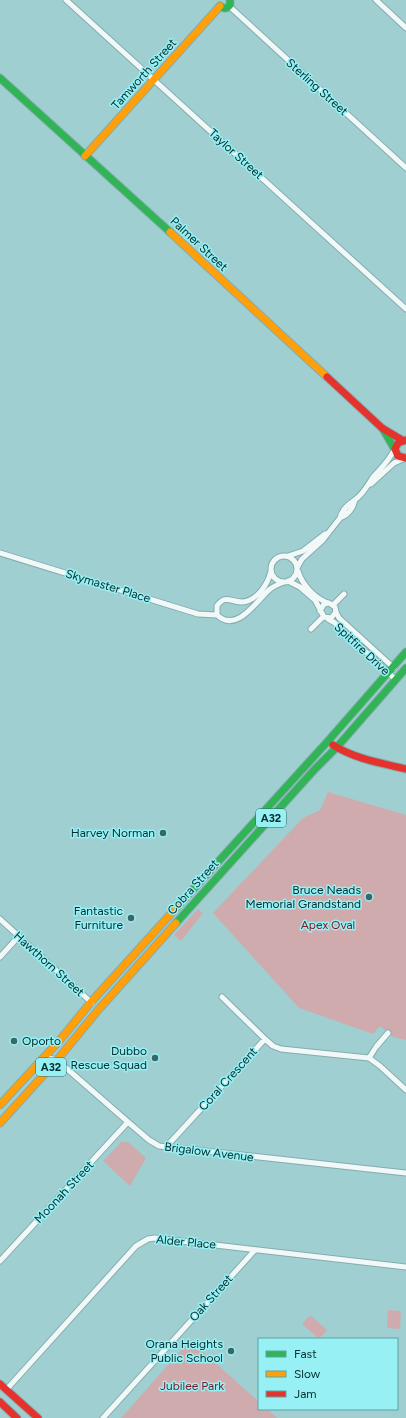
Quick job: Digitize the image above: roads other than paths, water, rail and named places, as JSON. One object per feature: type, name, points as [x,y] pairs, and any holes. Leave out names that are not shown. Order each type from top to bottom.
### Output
[{"type":"main road","name":"Tamworth Street","points":[[85,156],[154,80],[219,3]]},
{"type":"main road","points":[[219,3],[225,8],[230,3]]},
{"type":"main road","name":"Palmer Street","points":[[0,78],[176,237],[382,428],[404,440]]},
{"type":"main road","name":"Palmer Street","points":[[382,428],[396,455],[404,458]]},
{"type":"main road","points":[[394,449],[396,443],[404,440]]},
{"type":"main road","name":"Cobra Street","points":[[0,1106],[91,1002],[328,741],[406,652]]},
{"type":"main road","name":"Cobra Street","points":[[0,1123],[57,1060],[146,955],[315,769],[337,747],[404,671]]},
{"type":"main road","points":[[328,741],[355,755],[406,768]]},
{"type":"main road","points":[[0,1384],[38,1418]]},
{"type":"main road","points":[[0,1402],[17,1418]]},
{"type":"street","name":"Taylor Street","points":[[66,0],[406,309]]},
{"type":"street","points":[[376,0],[406,28]]},
{"type":"street","name":"Sterling Street","points":[[230,3],[406,168]]},
{"type":"street","points":[[367,487],[390,458],[394,449]]},
{"type":"street","points":[[286,582],[294,577],[302,559],[322,541],[340,518],[341,513],[351,502],[355,500],[394,463],[404,458]]},
{"type":"street","points":[[217,615],[217,606],[222,601],[230,600],[243,602],[256,596],[267,582],[272,564],[277,558],[302,551],[328,532]]},
{"type":"street","name":"Skymaster Place","points":[[0,553],[198,614],[217,615],[228,620],[240,617],[248,612],[270,589],[286,582]]},
{"type":"street","points":[[271,571],[276,579],[297,585],[315,600],[323,616],[328,619],[333,617],[336,612],[331,604],[322,601],[306,586],[300,578],[295,560],[288,556]]},
{"type":"street","points":[[320,611],[322,606],[331,604],[344,594]]},
{"type":"street","name":"Spitfire Drive","points":[[336,612],[339,618],[393,667],[404,671]]},
{"type":"street","points":[[311,629],[323,616]]},
{"type":"street","name":"Spitfire Drive","points":[[328,619],[335,623],[396,680]]},
{"type":"street","name":"Hawthorn Street","points":[[0,919],[99,1009]]},
{"type":"street","points":[[0,957],[19,936]]},
{"type":"street","points":[[222,997],[265,1039]]},
{"type":"street","points":[[388,1032],[369,1058],[406,1090]]},
{"type":"street","name":"Coral Crescent","points":[[166,1147],[265,1039],[273,1046],[281,1049],[369,1058]]},
{"type":"street","name":"Brigalow Avenue","points":[[44,1057],[57,1060],[149,1140],[159,1146],[406,1173]]},
{"type":"street","name":"Moonah Street","points":[[0,1261],[128,1122]]},
{"type":"street","name":"Alder Place","points":[[6,1390],[136,1246],[142,1242],[155,1238],[406,1266]]},
{"type":"street","name":"Oak Street","points":[[104,1418],[255,1250]]},
{"type":"place","name":"Harvey Norman","points":[[163,833]]},
{"type":"place","name":"Bruce Neads Memorial Grandstand","points":[[369,897]]},
{"type":"place","name":"Fantastic Furniture","points":[[131,918]]},
{"type":"place","name":"Oporto","points":[[14,1041]]},
{"type":"place","name":"Dubbo Rescue Squad","points":[[155,1058]]},
{"type":"place","name":"Orana Heights Public School","points":[[231,1351]]},
{"type":"park label","name":"Apex Oval","points":[[328,925]]},
{"type":"park label","name":"Jubilee Park","points":[[192,1386]]}]
